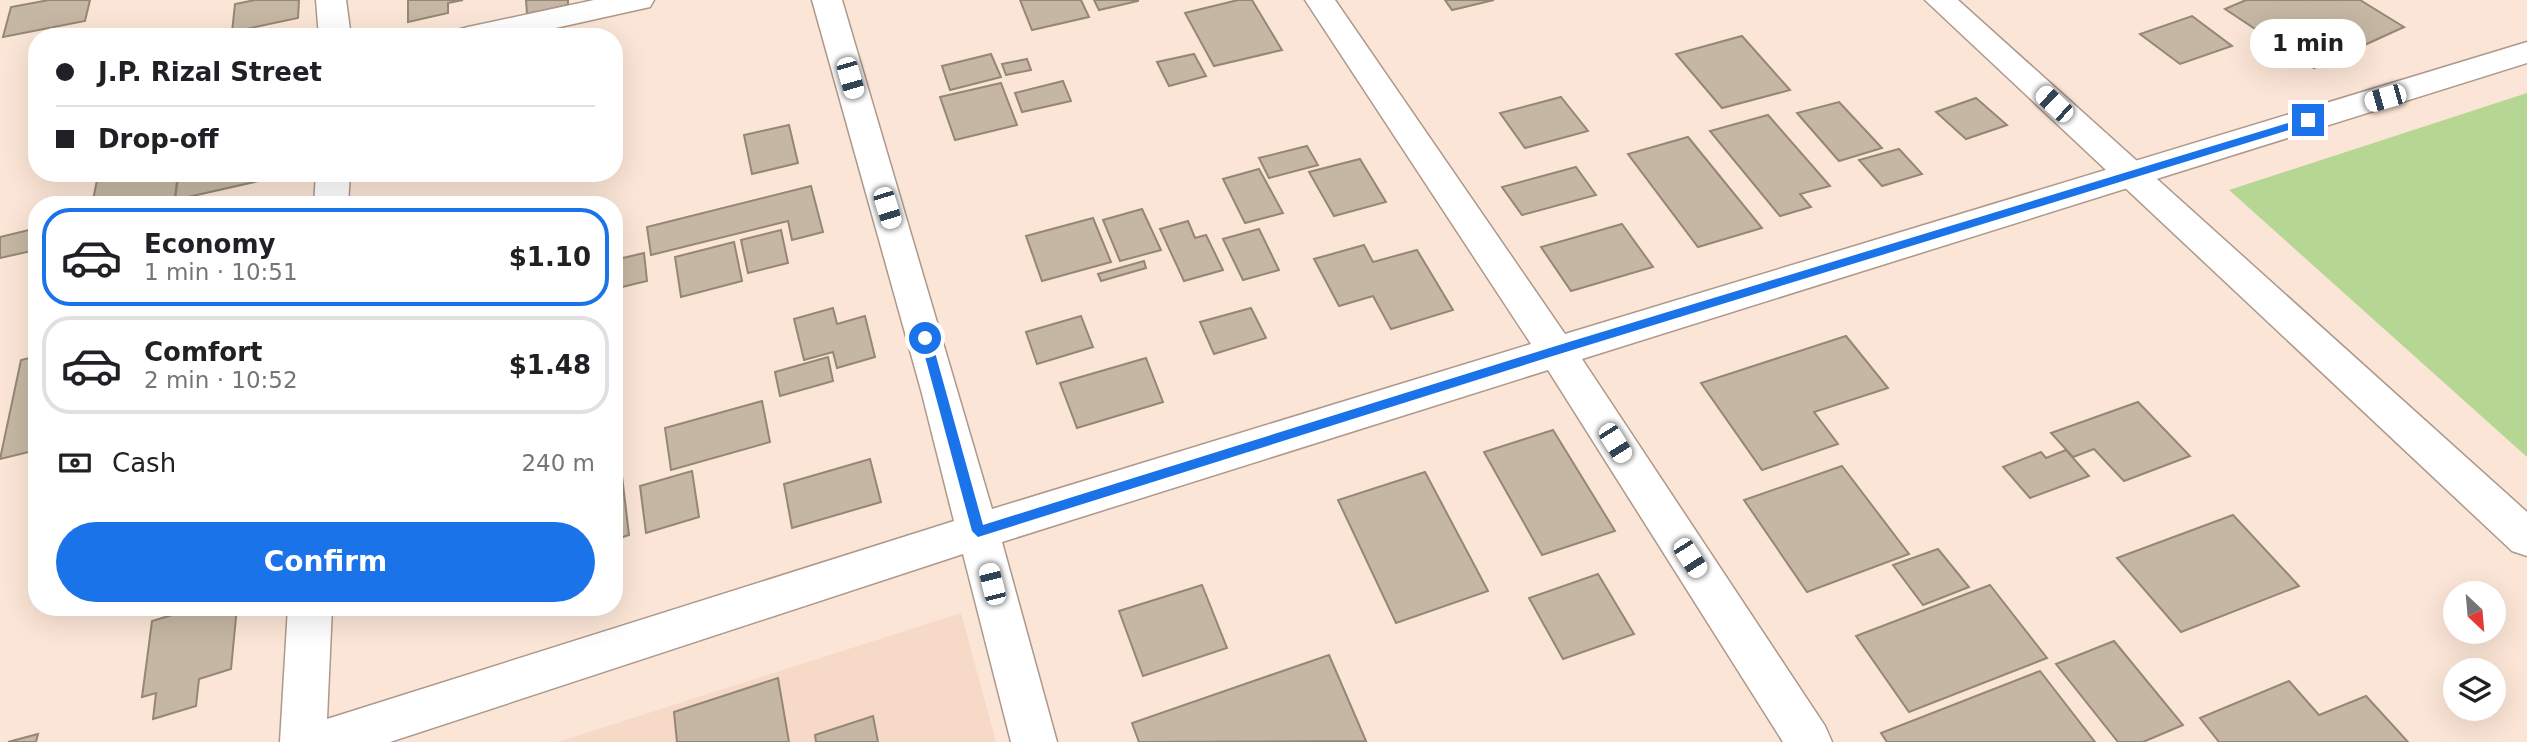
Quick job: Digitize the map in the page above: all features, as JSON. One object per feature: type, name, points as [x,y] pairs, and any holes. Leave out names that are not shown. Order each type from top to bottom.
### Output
[{"type":"street","points":[[331,0],[334,28]]},
{"type":"street","points":[[510,28],[639,0]]},
{"type":"street","points":[[827,0],[940,390],[1034,742]]},
{"type":"street","points":[[1321,0],[1556,351],[1809,742]]},
{"type":"street","points":[[1940,0],[2527,538]]},
{"type":"street","points":[[323,742],[978,531],[2527,52]]},
{"type":"street","points":[[303,742],[310,616]]},
{"type":"shaded area","points":[[961,613],[996,742],[558,742]]},
{"type":"green space","points":[[2527,93],[2527,457],[2229,190]]},
{"type":"building","points":[[49,0],[90,0],[85,21],[49,28],[28,28],[28,32],[3,37],[11,7]]},
{"type":"building","points":[[255,0],[299,0],[298,18],[251,28],[232,28],[235,4]]},
{"type":"building","points":[[408,0],[463,0],[448,3],[448,13],[408,22]]},
{"type":"building","points":[[526,0],[568,0],[568,5],[527,14]]},
{"type":"building","points":[[1020,0],[1081,0],[1089,17],[1032,30]]},
{"type":"building","points":[[1094,0],[1138,0],[1138,1],[1099,10]]},
{"type":"building","points":[[1238,0],[1252,0],[1282,50],[1214,66],[1185,13]]},
{"type":"building","points":[[1445,0],[1494,0],[1452,10]]},
{"type":"building","points":[[2246,0],[2360,0],[2404,27],[2314,68],[2225,9]]},
{"type":"building","points":[[2192,16],[2232,46],[2180,64],[2140,34]]},
{"type":"building","points":[[1742,36],[1790,90],[1722,108],[1676,54]]},
{"type":"building","points":[[991,54],[1001,77],[950,90],[942,66]]},
{"type":"building","points":[[1194,54],[1206,76],[1169,86],[1157,62]]},
{"type":"building","points":[[1027,59],[1031,70],[1006,75],[1002,64]]},
{"type":"building","points":[[1063,81],[1071,101],[1022,112],[1015,93]]},
{"type":"building","points":[[1001,83],[1017,125],[955,140],[940,97]]},
{"type":"building","points":[[1561,97],[1588,131],[1525,148],[1500,113]]},
{"type":"building","points":[[1976,98],[2007,125],[1966,139],[1936,112]]},
{"type":"building","points":[[1839,102],[1882,148],[1839,161],[1797,113]]},
{"type":"building","points":[[1768,115],[1830,186],[1800,194],[1811,207],[1780,216],[1710,131]]},
{"type":"building","points":[[789,125],[798,163],[752,174],[744,135]]},
{"type":"building","points":[[1688,137],[1762,228],[1698,247],[1628,154]]},
{"type":"building","points":[[1307,146],[1318,165],[1269,178],[1259,158]]},
{"type":"building","points":[[1899,149],[1922,174],[1882,186],[1859,160]]},
{"type":"building","points":[[1360,159],[1386,202],[1334,216],[1309,172]]},
{"type":"building","points":[[1576,167],[1596,195],[1522,215],[1502,187]]},
{"type":"building","points":[[1259,169],[1283,213],[1245,223],[1223,179]]},
{"type":"building","points":[[97,182],[177,182],[175,196],[94,196]]},
{"type":"building","points":[[177,182],[254,182],[193,196],[176,196]]},
{"type":"building","points":[[811,186],[823,232],[792,240],[788,221],[651,255],[647,227]]},
{"type":"building","points":[[1142,209],[1161,250],[1120,261],[1103,220]]},
{"type":"building","points":[[1093,218],[1111,262],[1042,281],[1026,236]]},
{"type":"building","points":[[1188,221],[1195,238],[1206,235],[1223,270],[1184,281],[1160,229]]},
{"type":"building","points":[[1622,224],[1653,267],[1571,291],[1541,247]]},
{"type":"building","points":[[1259,229],[1279,270],[1243,280],[1223,239]]},
{"type":"building","points":[[28,230],[28,252],[0,258],[0,237]]},
{"type":"building","points":[[781,230],[788,263],[748,273],[741,240]]},
{"type":"building","points":[[734,242],[742,281],[681,297],[675,257]]},
{"type":"building","points":[[1364,245],[1373,262],[1417,250],[1453,310],[1391,329],[1373,296],[1339,306],[1314,259]]},
{"type":"building","points":[[644,253],[647,281],[623,287],[623,258]]},
{"type":"building","points":[[1144,261],[1146,268],[1101,281],[1098,274]]},
{"type":"building","points":[[833,308],[837,324],[865,316],[875,357],[837,368],[833,352],[804,360],[794,319]]},
{"type":"building","points":[[1251,308],[1266,338],[1214,354],[1200,322]]},
{"type":"building","points":[[1081,316],[1093,347],[1037,364],[1026,332]]},
{"type":"building","points":[[1846,336],[1888,388],[1814,412],[1838,444],[1762,470],[1701,383]]},
{"type":"building","points":[[828,357],[833,381],[780,396],[775,372]]},
{"type":"building","points":[[28,358],[28,452],[0,459],[21,360]]},
{"type":"building","points":[[1146,358],[1163,402],[1077,428],[1060,383]]},
{"type":"building","points":[[762,401],[770,442],[671,470],[665,428]]},
{"type":"building","points":[[2138,402],[2190,456],[2124,481],[2094,449],[2073,457],[2051,433]]},
{"type":"building","points":[[1553,430],[1615,531],[1542,555],[1484,452]]},
{"type":"building","points":[[2066,450],[2089,476],[2030,498],[2003,467],[2041,452],[2046,458]]},
{"type":"building","points":[[870,459],[881,502],[792,528],[784,484]]},
{"type":"building","points":[[1842,466],[1909,554],[1807,592],[1744,500]]},
{"type":"building","points":[[692,471],[699,517],[646,533],[640,486]]},
{"type":"building","points":[[1425,472],[1488,591],[1396,623],[1338,500]]},
{"type":"building","points":[[623,484],[629,535],[623,537]]},
{"type":"building","points":[[2233,515],[2299,586],[2181,632],[2117,558]]},
{"type":"building","points":[[1938,549],[1969,587],[1923,605],[1893,565]]},
{"type":"building","points":[[1598,574],[1634,634],[1563,659],[1529,598]]},
{"type":"building","points":[[1202,585],[1227,648],[1143,676],[1119,611]]},
{"type":"building","points":[[1990,585],[2047,658],[1909,712],[1856,636]]},
{"type":"building","points":[[169,616],[236,616],[231,669],[199,679],[196,706],[153,719],[156,693],[142,697],[152,621]]},
{"type":"building","points":[[2114,641],[2183,725],[2143,742],[2118,742],[2056,664]]},
{"type":"building","points":[[1329,655],[1366,741],[1139,742],[1132,723]]},
{"type":"building","points":[[2040,671],[2095,742],[1887,742],[1881,733]]},
{"type":"building","points":[[778,678],[789,742],[677,742],[674,712]]},
{"type":"building","points":[[2289,681],[2319,715],[2366,696],[2408,742],[2219,742],[2200,718]]},
{"type":"building","points":[[873,716],[878,742],[816,742],[815,735]]},
{"type":"building","points":[[38,734],[36,742],[8,742]]},
{"type":"route","points":[[925,338],[978,531],[2308,120]]}]
